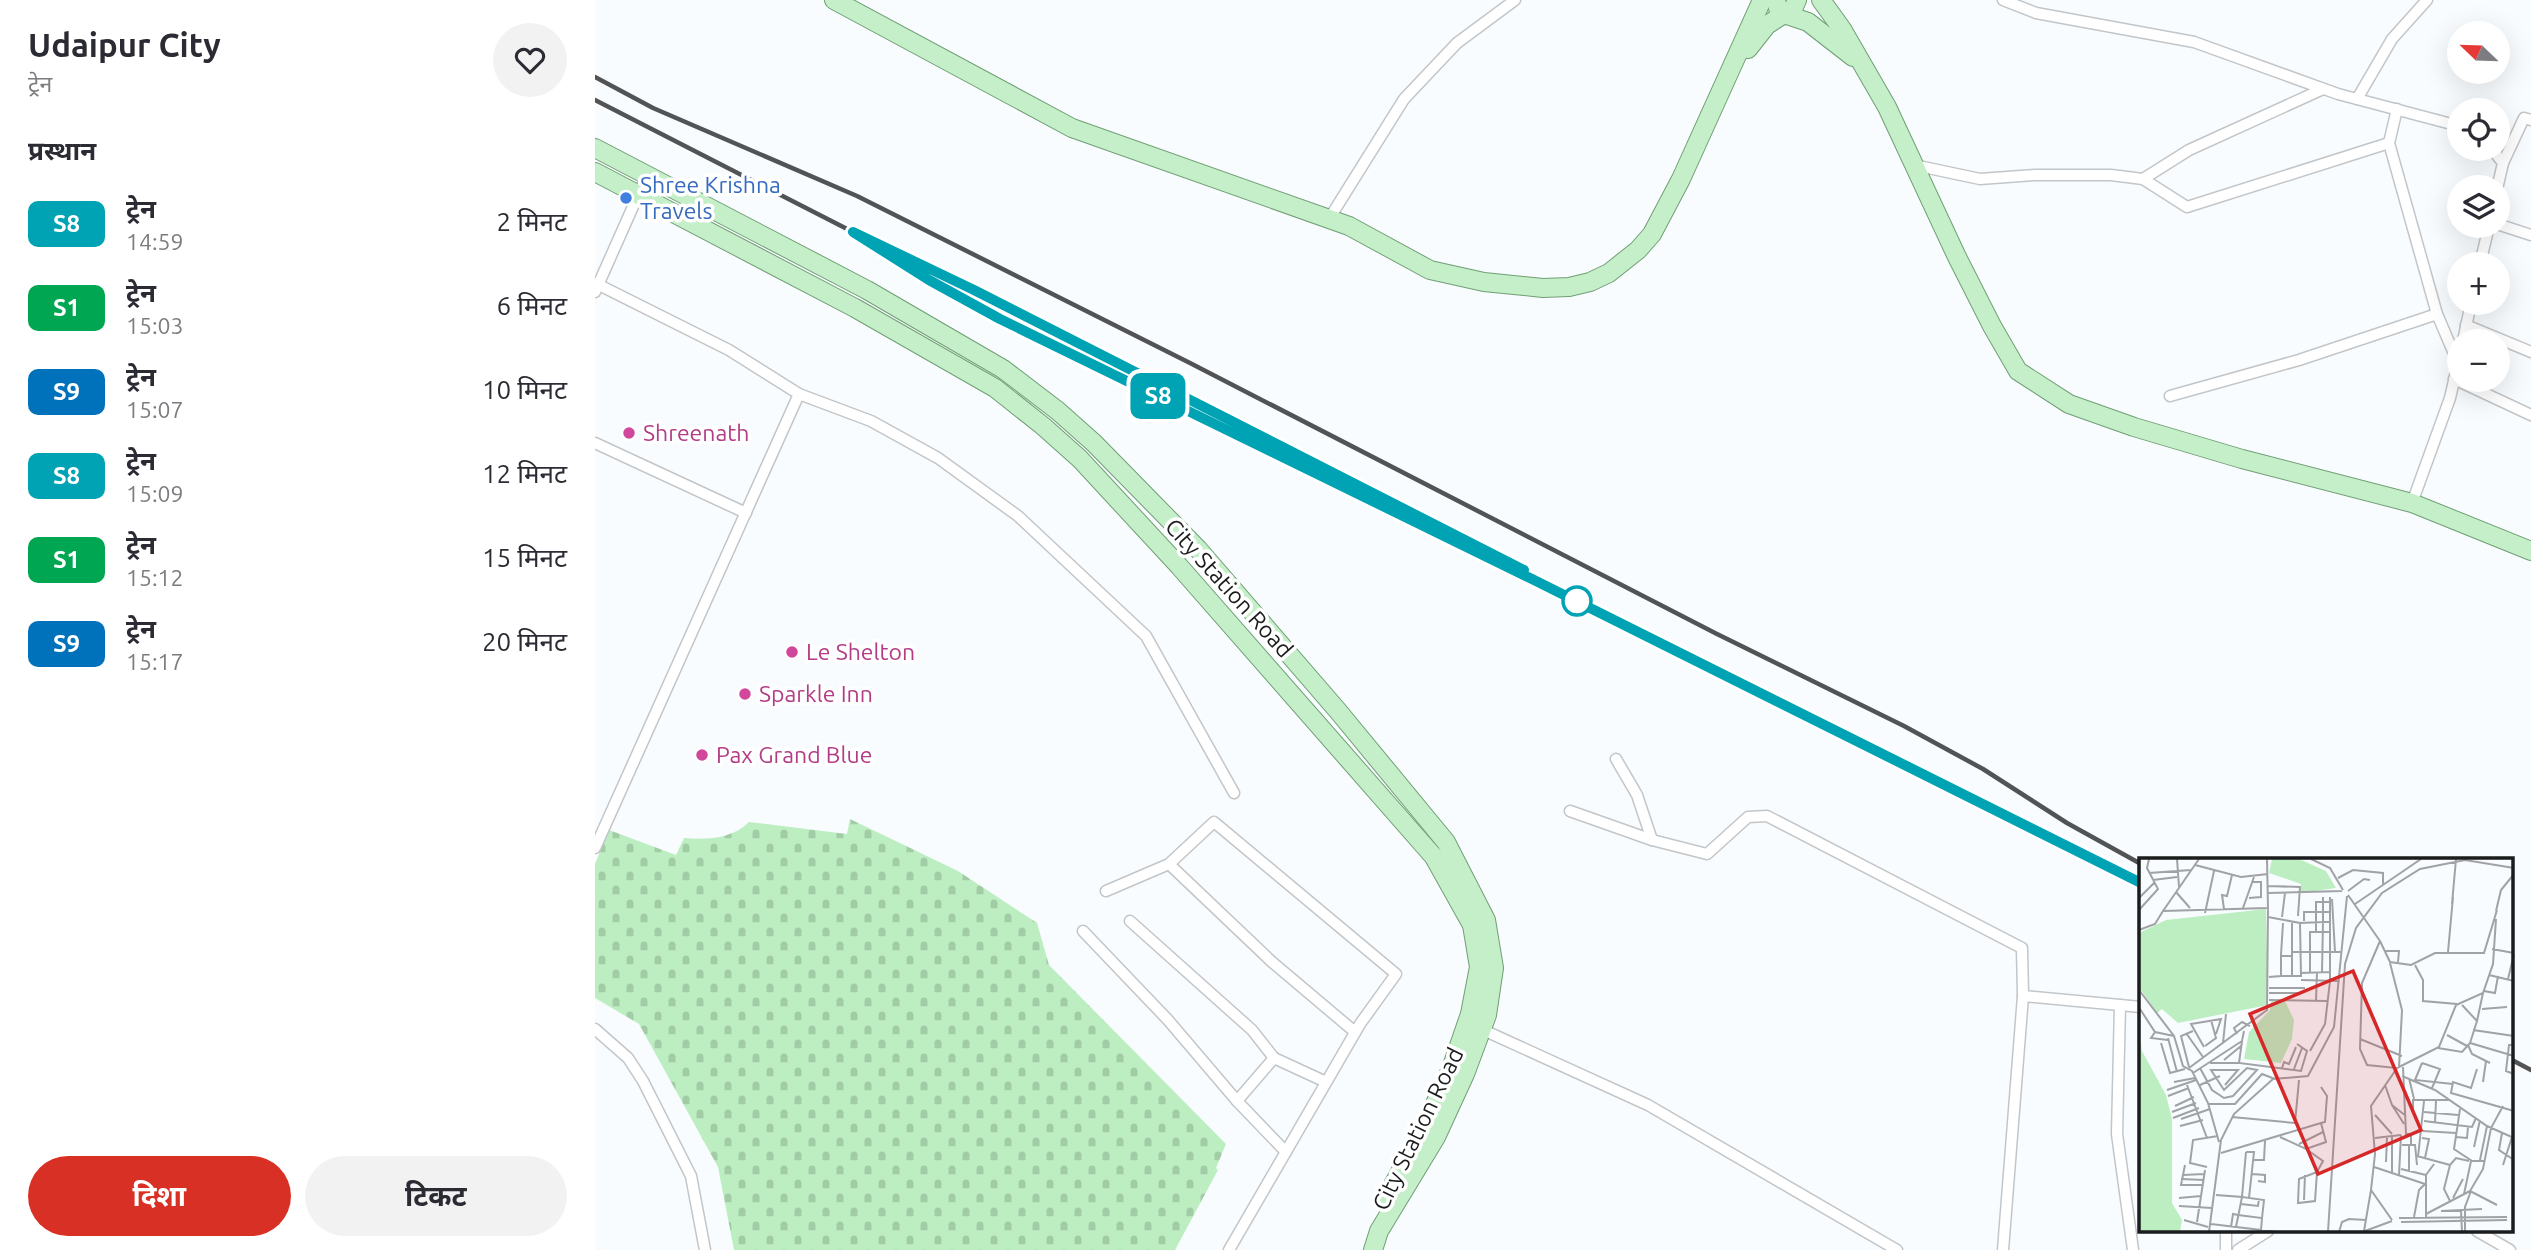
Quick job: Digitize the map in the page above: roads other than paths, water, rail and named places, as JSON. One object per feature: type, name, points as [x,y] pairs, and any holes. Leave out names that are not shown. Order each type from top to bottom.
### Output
[{"type":"main road","points":[[834,0],[1072,128],[1349,226],[1430,270],[1507,286],[1543,288],[1569,287],[1590,282],[1609,273],[1623,263],[1652,233],[1672,196],[1762,0]]},
{"type":"main road","points":[[1780,7],[1793,9],[1797,0]]},
{"type":"main road","points":[[1821,0],[1887,107],[1992,326],[2018,371],[2069,404],[2134,427],[2242,459],[2412,503],[2531,551]]},
{"type":"main road","points":[[1728,74],[1780,7]]},
{"type":"main road","points":[[1780,7],[1814,26],[1862,64]]},
{"type":"main road","name":"City Station Road","points":[[595,148],[867,290],[1003,369],[1058,411],[1094,443],[1198,549],[1338,711],[1446,842],[1486,920],[1494,968],[1487,1015],[1465,1074],[1436,1137],[1379,1231],[1373,1250]]},
{"type":"main road","name":"City Station Road","points":[[595,172],[855,308],[995,388],[1044,426],[1080,459],[1179,566],[1434,858],[1472,925],[1479,967],[1470,1014],[1451,1069],[1423,1130],[1368,1232],[1362,1250]]},
{"type":"street","points":[[1329,219],[1404,99],[1457,43],[1515,0]]},
{"type":"street","points":[[2003,0],[2036,13],[2195,42],[2323,89],[2447,123]]},
{"type":"street","points":[[2357,99],[2392,39],[2427,0]]},
{"type":"street","points":[[2143,179],[2189,150],[2323,89]]},
{"type":"street","points":[[2397,109],[2389,143],[2437,314],[2447,336]]},
{"type":"street","points":[[2501,175],[2524,118],[2531,120]]},
{"type":"street","points":[[1914,166],[1980,179],[2035,175],[2098,175],[2143,179],[2187,207],[2389,143]]},
{"type":"street","points":[[647,175],[596,286],[729,351],[799,394],[871,421],[938,458],[1018,516],[1146,636],[1234,793]]},
{"type":"street","points":[[2510,228],[2531,235]]},
{"type":"street","points":[[2170,396],[2299,360],[2437,314]]},
{"type":"street","points":[[2465,329],[2468,315]]},
{"type":"street","points":[[2466,325],[2531,352]]},
{"type":"street","points":[[2412,503],[2451,392]]},
{"type":"street","points":[[2482,392],[2531,415]]},
{"type":"street","points":[[595,848],[799,394]]},
{"type":"street","points":[[595,443],[746,513]]},
{"type":"street","points":[[1616,759],[1637,795],[1652,840]]},
{"type":"street","points":[[1570,811],[1652,840],[1707,854],[1748,817],[1767,816],[2022,948],[2023,996],[2003,1250]]},
{"type":"street","points":[[1106,891],[1169,864],[1213,822],[1396,974],[1355,1032],[1229,1250]]},
{"type":"street","points":[[1169,864],[1272,962],[1355,1032]]},
{"type":"street","points":[[1130,921],[1252,1030],[1274,1058],[1326,1082]]},
{"type":"street","points":[[1083,931],[1168,1020],[1237,1101],[1286,1152]]},
{"type":"street","points":[[2023,996],[2139,1007]]},
{"type":"street","points":[[2120,1005],[2117,1134],[2133,1250]]},
{"type":"street","points":[[595,1029],[628,1058],[655,1103],[691,1177],[705,1250]]},
{"type":"street","points":[[1482,1029],[1648,1105],[1897,1250]]},
{"type":"street","points":[[1237,1101],[1274,1058]]},
{"type":"street","points":[[2226,1232],[2226,1250]]},
{"type":"street","points":[[2238,1250],[2266,1232]]},
{"type":"street","points":[[2478,1232],[2504,1249]]},
{"type":"railway","points":[[595,77],[653,108],[857,196],[1190,363],[1717,634],[1904,726],[1983,769],[2067,823],[2139,863]]},
{"type":"railway","points":[[595,100],[853,232],[929,280],[1000,319],[1534,580],[2139,882]]},
{"type":"railway","points":[[922,266],[1198,404]]},
{"type":"railway","points":[[2513,1061],[2531,1070]]},
{"type":"train","name":"S8","points":[[1524,570],[974,290],[853,232],[929,280],[1000,319],[1534,580],[2139,882]]},
{"type":"place","name":"Shree Krishna Travels","points":[[626,198]]},
{"type":"place","name":"Shreenath","points":[[629,433]]},
{"type":"place","name":"Le Shelton","points":[[792,652]]},
{"type":"place","name":"Sparkle Inn","points":[[745,694]]},
{"type":"place","name":"Pax Grand Blue","points":[[702,755]]}]
